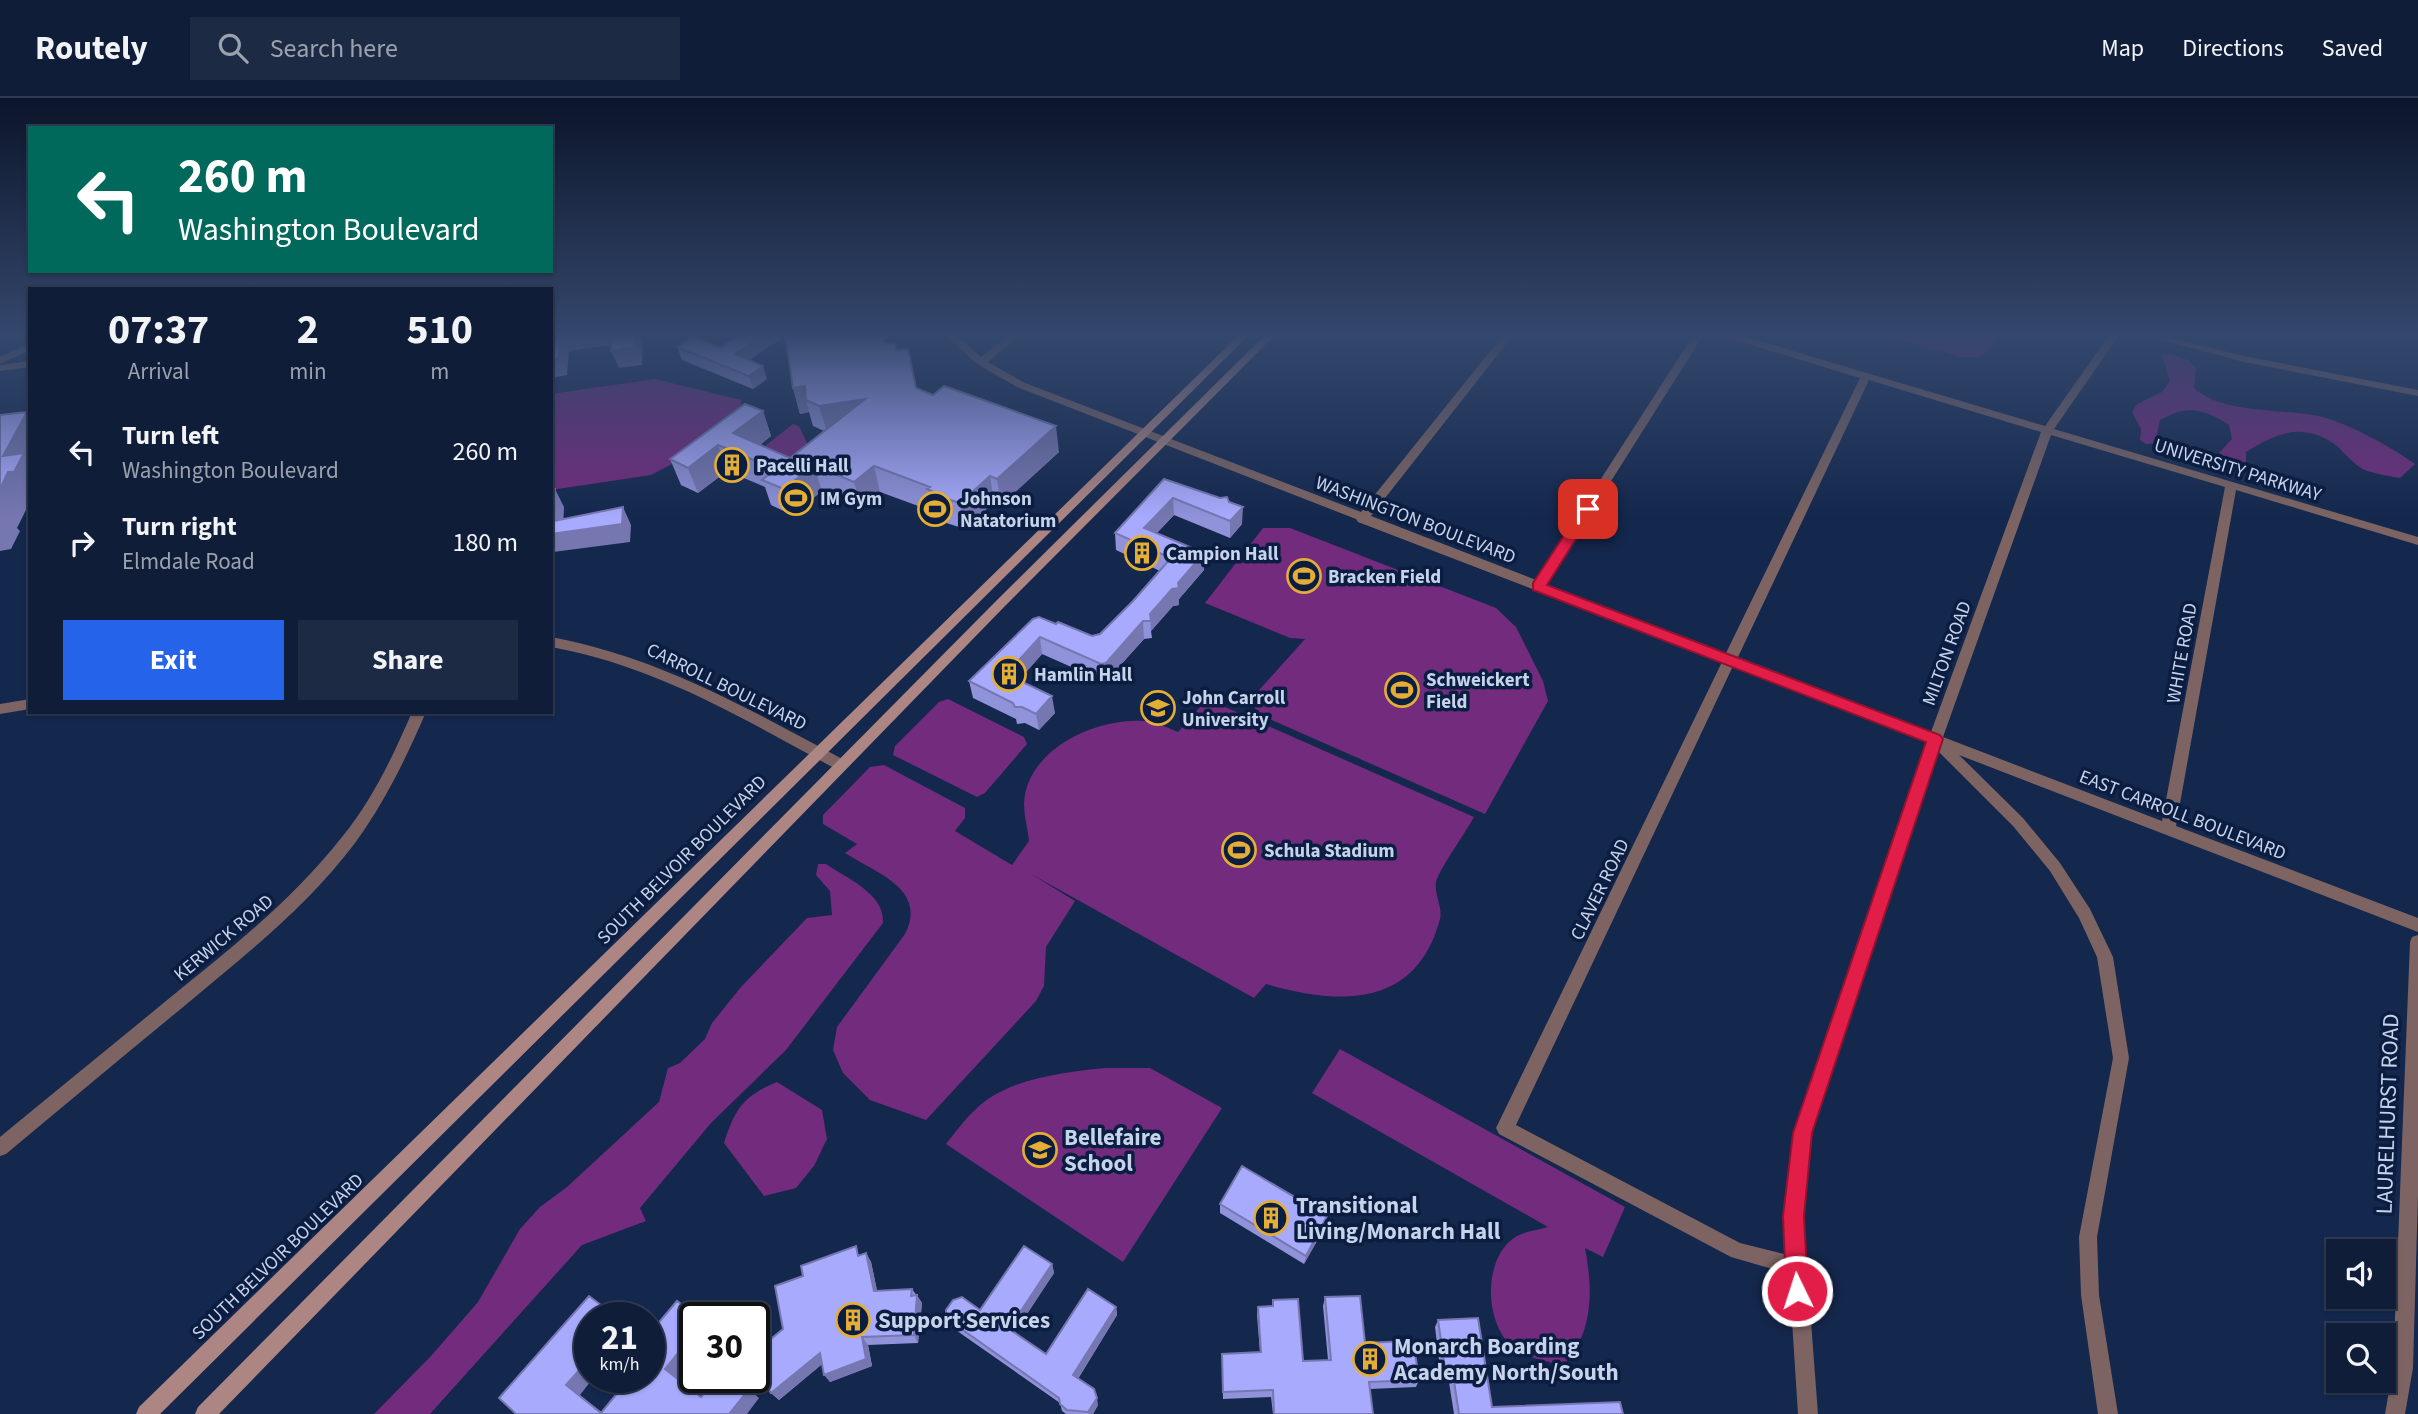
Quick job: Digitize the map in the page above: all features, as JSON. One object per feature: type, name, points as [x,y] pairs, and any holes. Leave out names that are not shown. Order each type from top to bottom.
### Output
[{"type":"street","name":"WASHINGTON BOULEVARD","points":[[1048,395],[1935,739],[2018,822],[2055,867],[2085,914],[2105,957],[2121,1058],[2088,1237],[2090,1295],[2108,1414]]},
{"type":"street","name":"SOUTH BELVOIR BOULEVARD","points":[[146,1414],[1182,395]]},
{"type":"street","points":[[205,1414],[841,765],[1209,395]]},
{"type":"street","points":[[1362,519],[1460,395]]},
{"type":"street","points":[[1538,587],[1660,395]]},
{"type":"street","name":"CLAVER ROAD","points":[[1795,1266],[1737,1251],[1505,1128],[1858,395]]},
{"type":"street","name":"UNIVERSITY PARKWAY","points":[[1932,395],[2418,541]]},
{"type":"street","name":"MILTON ROAD","points":[[1808,1414],[1795,1266],[1794,1216],[1802,1133],[1935,739],[2047,430],[2071,395]]},
{"type":"street","name":"WHITE ROAD","points":[[2168,828],[2231,485]]},
{"type":"street","name":"CARROLL BOULEVARD","points":[[553,642],[584,646],[665,674],[841,765]]},
{"type":"street","points":[[0,709],[28,704]]},
{"type":"street","name":"KERWICK ROAD","points":[[0,1148],[295,902],[334,859],[381,794],[404,755],[418,714]]},
{"type":"street","name":"EAST CARROLL BOULEVARD","points":[[1935,739],[2418,925]]},
{"type":"street","name":"LAURELHURST ROAD","points":[[2395,1414],[2403,1368],[2418,942]]},
{"type":"shaded area","points":[[553,395],[722,395],[741,400],[741,428],[651,475],[553,490]]},
{"type":"shaded area","points":[[2155,395],[2204,395],[2219,402],[2250,409],[2313,415],[2338,422],[2366,435],[2415,464],[2400,478],[2371,472],[2358,466],[2333,443],[2310,433],[2299,432],[2278,436],[2246,452],[2246,463],[2238,466],[2218,461],[2219,453],[2232,439],[2229,425],[2203,412],[2179,412],[2160,420],[2155,443],[2146,444],[2140,440],[2141,429],[2132,412],[2137,404]]},
{"type":"shaded area","points":[[793,424],[799,426],[808,445],[800,466],[747,460]]},
{"type":"shaded area","name":"Schweickert Field","points":[[1263,528],[1290,528],[1496,608],[1516,627],[1543,681],[1548,701],[1485,814],[1258,714],[1251,699],[1305,639],[1290,638],[1205,603]]},
{"type":"shaded area","points":[[948,699],[1024,737],[1027,744],[985,793],[977,797],[893,755],[895,746],[939,702]]},
{"type":"shaded area","name":"Schula Stadium","points":[[1207,699],[1474,817],[1438,876],[1436,887],[1440,919],[1429,948],[1413,970],[1394,985],[1371,993],[1321,995],[1266,984],[1254,998],[1031,874],[1075,901],[1046,947],[1044,986],[1036,1001],[926,1120],[870,1100],[843,1073],[833,1050],[837,1027],[905,934],[910,918],[910,905],[895,884],[845,853],[857,844],[823,824],[823,815],[870,767],[884,765],[965,808],[965,818],[955,831],[1012,865],[1029,841],[1024,804],[1028,784],[1038,766],[1052,751],[1090,729],[1112,723],[1152,722],[1178,732]]},
{"type":"shaded area","points":[[818,864],[826,864],[864,888],[878,904],[883,923],[786,1050],[711,1123],[640,1208],[646,1221],[582,1245],[430,1414],[374,1414],[431,1356],[478,1302],[520,1229],[540,1207],[567,1187],[659,1102],[668,1068],[680,1063],[705,1039],[712,1023],[741,987],[807,918],[832,915],[830,891],[816,875]]},
{"type":"shaded area","points":[[1340,1049],[1625,1207],[1603,1257],[1585,1248],[1590,1295],[1588,1311],[1580,1340],[1573,1354],[1562,1366],[1516,1350],[1498,1328],[1491,1298],[1494,1267],[1500,1253],[1513,1238],[1548,1227],[1312,1093]]},
{"type":"shaded area","points":[[1105,1068],[1150,1068],[1222,1108],[1123,1262],[946,1144],[975,1110],[1002,1091],[1036,1079]]},
{"type":"shaded area","points":[[777,1082],[822,1110],[827,1139],[814,1166],[796,1188],[764,1196],[724,1143],[732,1121],[748,1098]]},
{"type":"building","points":[[806,395],[970,395],[1056,426],[997,479],[990,476],[960,503],[932,494],[934,492],[927,489],[930,487],[874,466],[854,482],[814,465],[784,489],[762,480],[775,469],[718,445],[688,468],[670,459],[745,404],[763,411],[733,433],[790,458],[865,399],[819,406],[806,400]]},
{"type":"building","points":[[27,412],[3,456],[24,453],[14,472],[8,472],[0,489],[0,415]]},
{"type":"building","points":[[1164,479],[1220,498],[1227,497],[1229,502],[1243,507],[1230,521],[1173,498],[1144,528],[1204,553],[1178,583],[1179,588],[1172,589],[1150,614],[1151,621],[1143,621],[1106,663],[1101,664],[1040,637],[1006,674],[1052,696],[1036,714],[1022,707],[1015,707],[1013,703],[969,681],[1033,619],[1039,617],[1056,624],[1058,622],[1092,636],[1100,634],[1133,601],[1171,558],[1115,533]]},
{"type":"building","points":[[553,490],[554,521],[623,507],[622,524],[553,534]]},
{"type":"building","name":"Transitional Living/Monarch Hall","points":[[1242,1166],[1327,1216],[1306,1256],[1220,1204]]},
{"type":"building","name":"Support Services","points":[[856,1246],[858,1256],[866,1253],[874,1291],[912,1289],[911,1296],[917,1295],[914,1335],[862,1337],[866,1359],[824,1375],[820,1353],[771,1393],[770,1340],[783,1329],[775,1286],[803,1276],[801,1266]]},
{"type":"building","points":[[1024,1246],[1052,1264],[1009,1329],[1046,1354],[1088,1289],[1116,1307],[1073,1375],[1094,1389],[1097,1398],[1088,1412],[1067,1410],[1060,1404],[1059,1398],[946,1318],[946,1310],[953,1300],[962,1297],[980,1310]]},
{"type":"building","points":[[589,1296],[597,1302],[584,1302]]},
{"type":"building","name":"Monarch Boarding Academy North/South","points":[[1360,1296],[1365,1343],[1407,1341],[1408,1352],[1415,1352],[1419,1380],[1369,1382],[1373,1414],[1274,1414],[1273,1390],[1223,1392],[1222,1354],[1261,1352],[1258,1307],[1273,1306],[1273,1300],[1298,1299],[1303,1361],[1331,1360],[1325,1297]]},
{"type":"building","points":[[677,1301],[679,1303],[679,1352],[665,1369],[665,1315]]},
{"type":"building","points":[[574,1313],[574,1376],[566,1385],[601,1413],[617,1393],[665,1393],[665,1369],[679,1380],[679,1393],[696,1393],[701,1397],[704,1393],[746,1393],[729,1414],[516,1414],[499,1398]]},
{"type":"building","points":[[1478,1318],[1492,1407],[1620,1402],[1623,1414],[1459,1414],[1452,1368],[1445,1368],[1438,1320]]},
{"type":"place","name":"Pacelli Hall","points":[[732,465]]},
{"type":"place","name":"IM Gym","points":[[796,498]]},
{"type":"place","name":"Johnson Natatorium","points":[[935,509]]},
{"type":"place","name":"Campion Hall","points":[[1142,553]]},
{"type":"place","name":"Bracken Field","points":[[1304,576]]},
{"type":"place","name":"Hamlin Hall","points":[[1009,674]]},
{"type":"place","name":"Schweickert Field","points":[[1402,690]]},
{"type":"place","name":"John Carroll University","points":[[1158,708]]},
{"type":"place","name":"Schula Stadium","points":[[1239,850]]},
{"type":"place","name":"Bellefaire School","points":[[1040,1150]]},
{"type":"place","name":"Transitional Living/Monarch Hall","points":[[1271,1218]]},
{"type":"place","name":"Support Services","points":[[853,1320]]},
{"type":"place","name":"Monarch Boarding Academy North/South","points":[[1370,1359]]},
{"type":"route","points":[[1588,509],[1538,587],[1935,739],[1802,1133],[1794,1216],[1797,1291]]}]
